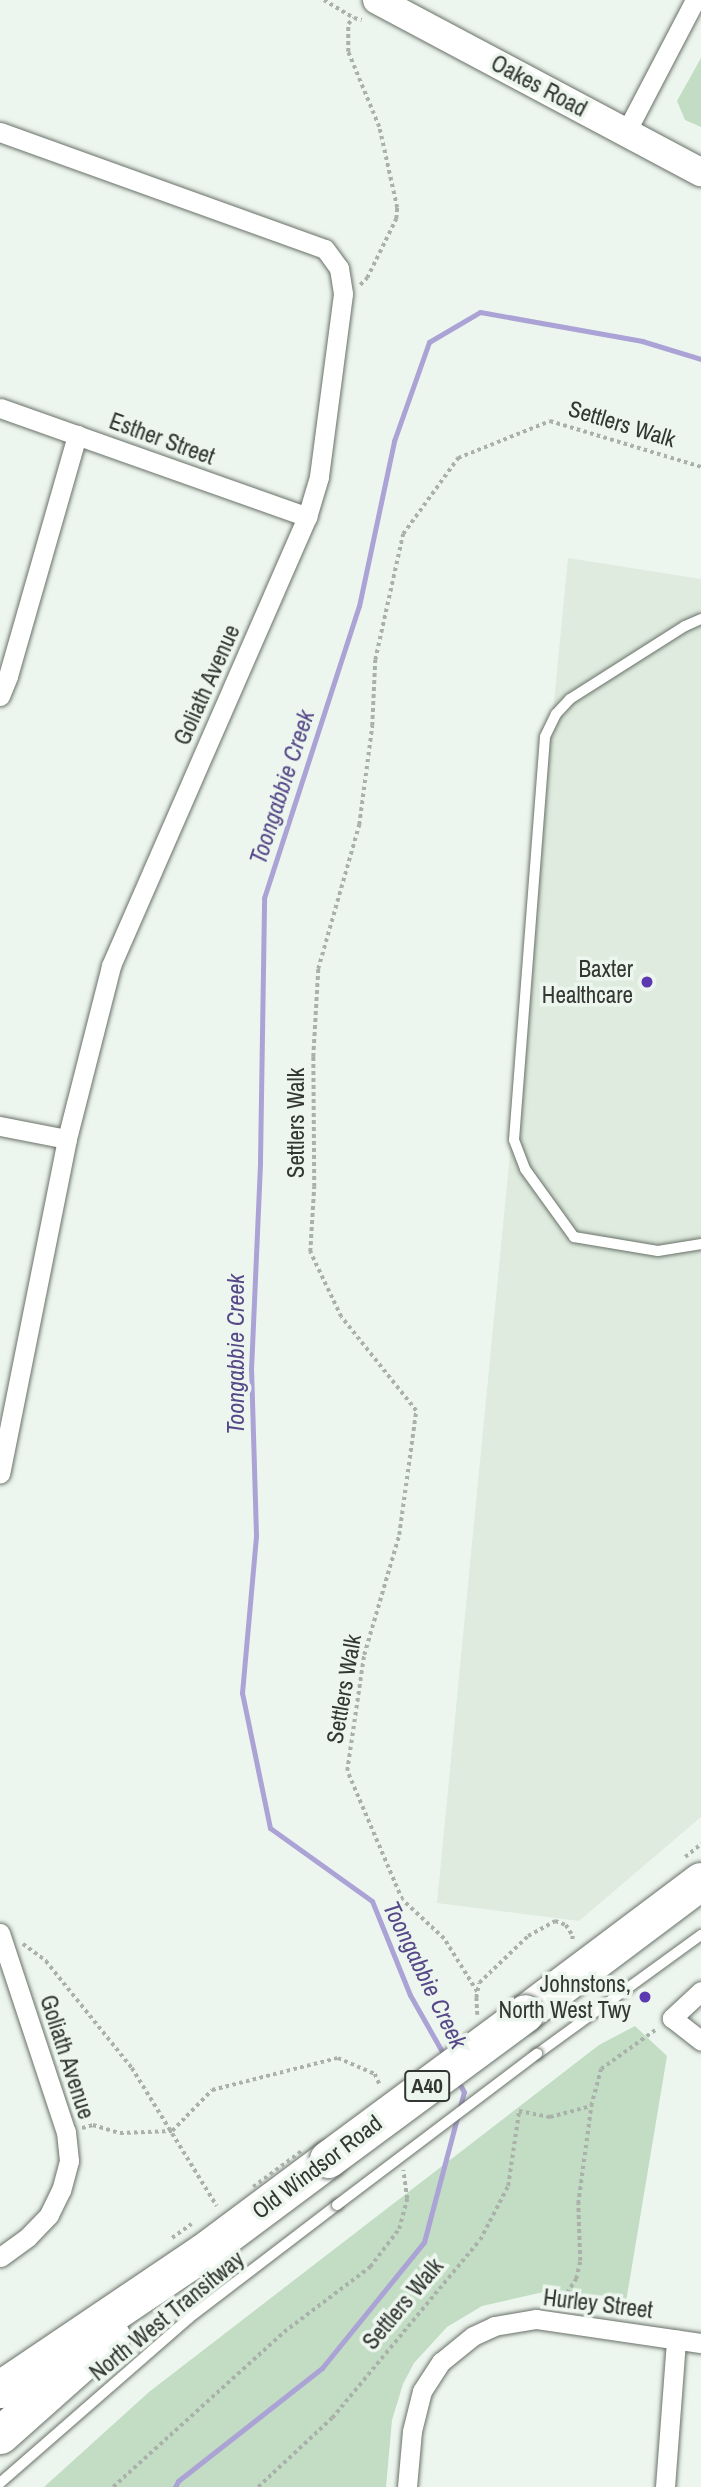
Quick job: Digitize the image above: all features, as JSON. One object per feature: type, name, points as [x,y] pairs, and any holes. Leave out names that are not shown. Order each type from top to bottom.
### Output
[{"type":"highway","name":"Old Windsor Road","points":[[0,2389],[202,2253],[701,1881]]},
{"type":"highway","name":"Old Windsor Road","points":[[0,2435],[202,2253]]},
{"type":"street","points":[[626,132],[695,0]]},
{"type":"street","name":"Oakes Road","points":[[373,11],[626,132],[701,172]]},
{"type":"street","name":"Goliath Avenue","points":[[0,132],[326,249],[339,268],[342,294],[319,477],[307,517],[111,966],[67,1139],[0,1473]]},
{"type":"street","name":"Esther Street","points":[[0,408],[307,517]]},
{"type":"street","points":[[0,696],[77,435]]},
{"type":"street","points":[[0,1126],[67,1139]]},
{"type":"street","name":"Goliath Avenue","points":[[0,2257],[28,2237],[49,2215],[61,2190],[69,2161],[66,2132],[1,1936]]},
{"type":"street","points":[[701,1991],[672,2018],[701,2041]]},
{"type":"street","name":"Hurley Street","points":[[407,2487],[416,2410],[431,2376],[454,2349],[494,2326],[536,2319],[701,2343]]},
{"type":"street","points":[[664,2487],[676,2339]]},
{"type":"lane","points":[[701,619],[685,625],[570,699],[556,714],[545,737],[514,1140],[525,1169],[574,1237],[658,1251],[701,1244]]},
{"type":"lane","name":"North West Transitway","points":[[0,2483],[170,2334],[537,2054],[701,1935]]},
{"type":"path","points":[[324,0],[354,18]]},
{"type":"path","points":[[342,294],[359,286],[367,278],[396,219],[397,208],[379,127],[348,52],[348,24],[354,18],[373,11]]},
{"type":"path","name":"Settlers Walk","points":[[477,1992],[444,1939],[402,1899],[348,1771],[364,1655],[399,1535],[415,1411],[341,1317],[310,1252],[314,1187],[313,1057],[318,969],[359,825],[372,726],[375,660],[403,534],[458,458],[550,421],[701,467]]},
{"type":"path","points":[[477,2015],[479,1983],[528,1936],[555,1921],[566,1925],[573,1936],[572,1949]]},
{"type":"path","points":[[1,1936],[16,1939],[46,1961],[132,2068],[217,2206]]},
{"type":"path","points":[[543,2303],[564,2299],[576,2279],[580,2262],[578,2204],[591,2106],[601,2069],[672,2018]]},
{"type":"path","points":[[66,2132],[93,2125],[120,2133],[172,2131],[212,2091],[338,2058],[375,2074]]},
{"type":"path","name":"Settlers Walk","points":[[258,2487],[332,2418],[480,2240],[508,2186],[519,2111],[550,2117],[591,2106]]},
{"type":"path","points":[[113,2487],[284,2332],[370,2267],[399,2228],[407,2199]]},
{"type":"shaded area","points":[[568,558],[701,579],[701,1817],[579,1921],[437,1903]]},
{"type":"green space","points":[[701,58],[701,127],[685,120],[677,101]]},
{"type":"green space","points":[[635,2026],[667,2056],[626,2302],[548,2291],[482,2306],[447,2327],[414,2363],[403,2384],[392,2420],[386,2487],[44,2487],[149,2392],[599,2045]]},
{"type":"waterway","name":"Toongabbie Creek","points":[[444,2055],[410,1995],[372,1901],[270,1828],[242,1693],[256,1535],[251,1370],[260,1161],[264,898],[359,606],[394,441],[429,342],[480,312],[642,341],[701,359]]},
{"type":"waterway","name":"Toongabbie Creek","points":[[175,2487],[178,2481],[322,2368],[424,2242],[464,2092],[457,2079]]},
{"type":"place","name":"Baxter Healthcare","points":[[647,982]]},
{"type":"place","name":"Johnstons, North West Twy","points":[[645,1997]]}]
